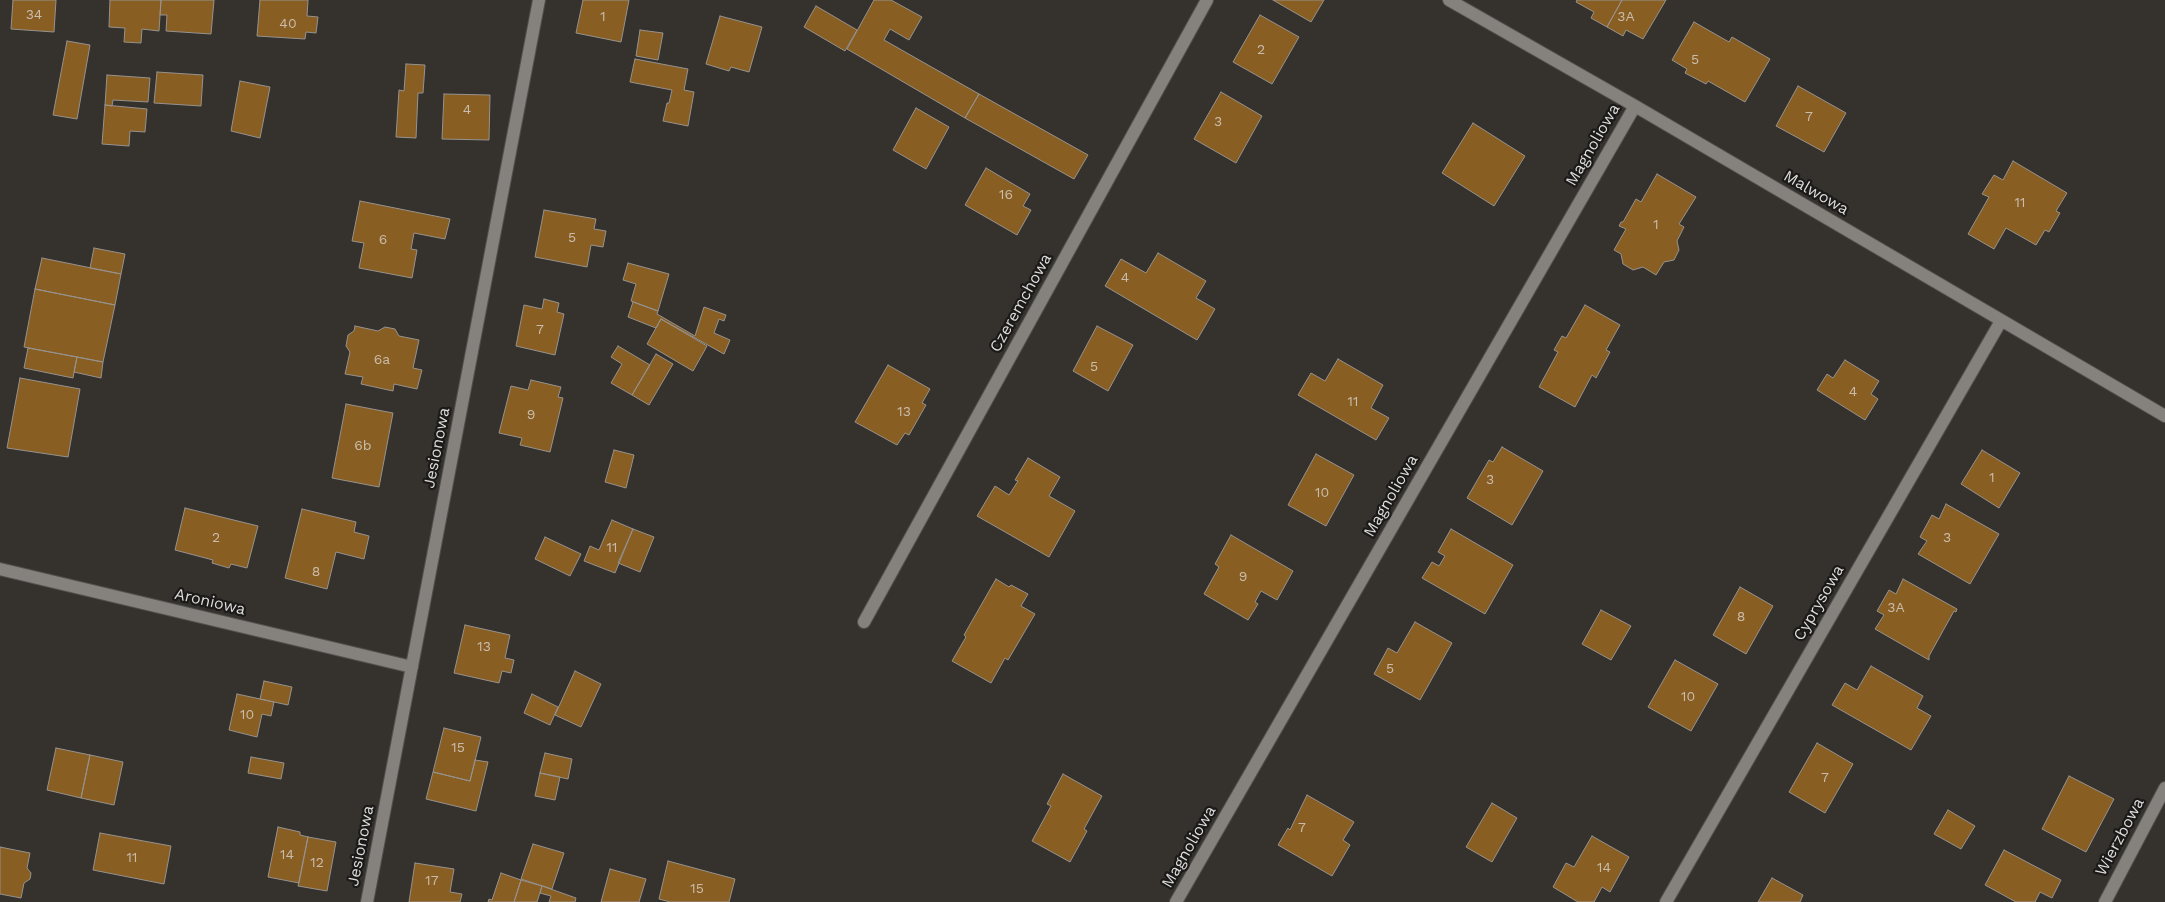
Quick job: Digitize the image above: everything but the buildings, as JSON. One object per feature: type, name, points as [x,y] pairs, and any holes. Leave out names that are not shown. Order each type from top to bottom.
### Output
[{"type":"street","name":"Jesionowa","points":[[367,902],[539,0]]},
{"type":"street","name":"Czeremchowa","points":[[864,622],[1207,0]]},
{"type":"street","name":"Malwowa","points":[[1449,0],[1635,106],[2165,416]]},
{"type":"street","name":"Magnoliowa","points":[[1176,902],[1635,106]]},
{"type":"street","name":"Cyprysowa","points":[[1666,902],[2001,321]]},
{"type":"street","name":"Aroniowa","points":[[0,569],[412,667]]},
{"type":"street","name":"Wierzbowa","points":[[2104,902],[2165,788]]}]
